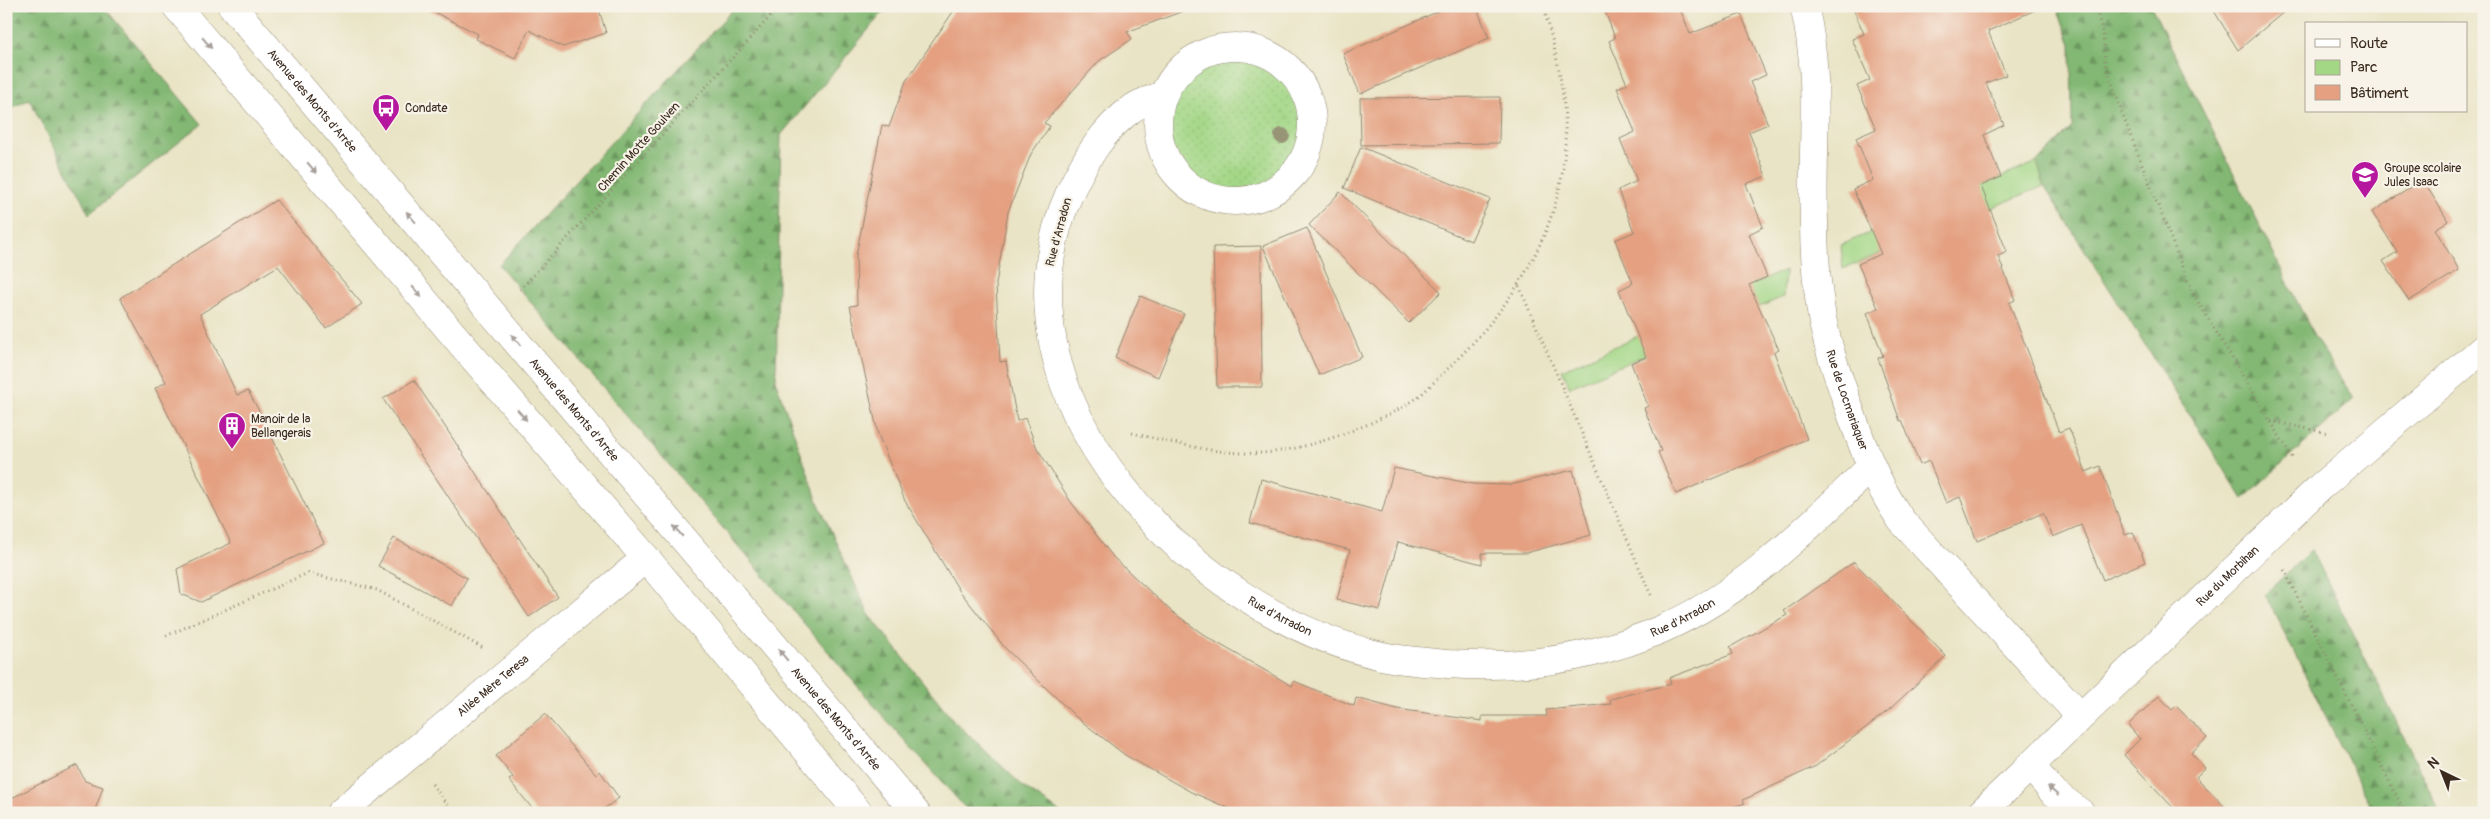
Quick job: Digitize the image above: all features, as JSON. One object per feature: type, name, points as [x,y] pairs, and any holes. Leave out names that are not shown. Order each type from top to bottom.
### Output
[{"type":"street","points":[[176,6],[452,333],[646,558],[859,813]]},
{"type":"street","name":"Rue de Locmariaquer","points":[[1804,6],[1813,65],[1816,130],[1814,221],[1820,306],[1835,368],[1871,467],[1883,494],[1901,520],[2080,716]]},
{"type":"street","name":"Avenue des Monts d'Arrée","points":[[244,10],[916,813]]},
{"type":"street","points":[[1224,47],[1251,48],[1276,57],[1296,75],[1309,99],[1313,126],[1307,153],[1293,175],[1272,192],[1247,201],[1219,200],[1194,190],[1174,172],[1161,149],[1157,121],[1163,95],[1177,72],[1199,56],[1224,47]]},
{"type":"street","name":"Rue d'Arradon","points":[[1163,95],[1135,106],[1103,136],[1081,169],[1064,206],[1053,244],[1048,275],[1049,322],[1056,356],[1067,390],[1094,445],[1132,498],[1164,534],[1223,584],[1285,619],[1349,646],[1384,657],[1422,662],[1497,666],[1568,659],[1610,648],[1665,628],[1735,589],[1768,565],[1871,467]]},
{"type":"street","name":"Rue du Morbihan","points":[[1981,813],[2320,487],[2484,348]]},
{"type":"street","name":"Allée Mère Teresa","points":[[340,813],[646,558]]},
{"type":"street","points":[[2030,765],[2052,791],[2081,813]]},
{"type":"path","name":"Chemin Motte Goulven","points":[[514,295],[780,6]]},
{"type":"path","points":[[1094,445],[1114,430],[1206,450],[1263,453],[1312,443],[1362,427],[1415,399],[1468,350],[1519,285],[1552,217],[1560,183],[1564,148],[1563,97],[1558,56],[1543,6]]},
{"type":"path","points":[[2096,6],[2103,36],[2105,62],[2117,98],[2192,292],[2294,460]]},
{"type":"path","points":[[1519,285],[1665,628]]},
{"type":"path","points":[[2270,421],[2328,433]]},
{"type":"path","points":[[2267,536],[2405,813]]},
{"type":"path","points":[[166,636],[308,573],[378,590],[490,652],[510,673]]},
{"type":"green space","points":[[6,6],[103,6],[202,124],[89,214],[29,99],[6,111]]},
{"type":"green space","points":[[736,6],[888,6],[781,135],[776,382],[818,502],[868,613],[954,721],[1026,789],[1061,813],[970,813],[888,722],[499,265]]},
{"type":"green space","points":[[2056,6],[2151,6],[2315,338],[2354,399],[2243,499],[2044,186],[2037,162],[2072,127],[2071,44]]},
{"type":"green space","points":[[1235,47],[1250,48],[1264,53],[1278,60],[1289,70],[1299,81],[1306,95],[1311,109],[1311,139],[1306,153],[1299,167],[1289,178],[1278,188],[1264,195],[1250,200],[1235,201],[1220,200],[1206,195],[1192,188],[1181,178],[1171,167],[1164,153],[1159,139],[1158,124],[1159,109],[1164,95],[1171,81],[1181,70],[1192,60],[1206,53],[1220,48]]},
{"type":"green space","points":[[2037,162],[2044,186],[1843,269],[1841,245]]},
{"type":"green space","points":[[1785,270],[1783,297],[1570,387],[1562,370]]},
{"type":"green space","points":[[2312,549],[2441,813],[2374,813],[2265,594]]},
{"type":"building","points":[[422,6],[598,6],[606,33],[563,47],[529,30],[515,58],[476,39],[478,34]]},
{"type":"building","points":[[957,6],[1186,6],[1186,10],[1127,32],[1132,39],[1099,61],[1044,123],[1050,126],[1031,154],[1008,212],[996,284],[1000,362],[1006,361],[1017,421],[1025,418],[1037,448],[1071,502],[1113,557],[1171,611],[1207,637],[1292,686],[1294,681],[1354,706],[1356,698],[1397,709],[1482,721],[1482,716],[1547,716],[1546,710],[1611,704],[1610,699],[1671,684],[1669,678],[1733,654],[1730,647],[1787,615],[1784,611],[1854,562],[1946,656],[1890,709],[1816,766],[1743,800],[1745,803],[1716,813],[1240,813],[1191,792],[1125,755],[1076,717],[1005,648],[959,590],[905,501],[878,434],[850,306],[857,305],[856,256],[882,125],[889,127],[906,81]]},
{"type":"building","points":[[1450,6],[1476,6],[1489,38],[1360,94],[1343,54]]},
{"type":"building","points":[[1603,6],[1679,6],[1690,34],[1741,14],[1766,75],[1750,82],[1768,124],[1749,132],[1766,176],[1746,184],[1763,227],[1749,234],[1767,277],[1749,285],[1779,350],[1774,352],[1807,439],[1676,494],[1658,452],[1661,451],[1644,408],[1648,406],[1631,363],[1646,357],[1619,290],[1633,283],[1615,240],[1634,232],[1618,190],[1637,181],[1620,139],[1635,132],[1617,88],[1627,84],[1609,41],[1615,38]]},
{"type":"building","points":[[1852,6],[2044,6],[1988,31],[2006,75],[1986,83],[2004,125],[1984,135],[2001,177],[1981,186],[2007,252],[1998,256],[2015,300],[2009,303],[2059,432],[2069,428],[2086,472],[2100,466],[2125,535],[2133,532],[2145,562],[2103,580],[2081,525],[2053,537],[2043,513],[1977,541],[1960,497],[1946,503],[1929,461],[1920,465],[1902,420],[1900,421],[1878,358],[1883,356],[1867,313],[1878,308],[1858,264],[1881,254],[1853,189],[1873,180],[1856,138],[1876,129],[1857,86],[1870,80],[1852,39],[1864,34]]},
{"type":"building","points":[[2211,6],[2291,6],[2238,50]]},
{"type":"building","points":[[1500,97],[1499,143],[1361,145],[1360,98]]},
{"type":"building","points":[[1361,147],[1490,199],[1471,241],[1344,188]]},
{"type":"building","points":[[2423,180],[2448,221],[2435,229],[2459,270],[2409,301],[2383,261],[2397,252],[2372,212]]},
{"type":"building","points":[[1340,192],[1441,292],[1409,323],[1309,225]]},
{"type":"building","points":[[276,200],[362,304],[326,328],[278,266],[200,314],[237,395],[248,391],[324,543],[201,602],[181,594],[177,569],[231,543],[155,388],[166,382],[120,298]]},
{"type":"building","points":[[1307,228],[1362,357],[1319,375],[1263,246]]},
{"type":"building","points":[[1261,246],[1262,387],[1217,387],[1213,247]]},
{"type":"building","points":[[1140,296],[1184,314],[1158,377],[1115,358]]},
{"type":"building","points":[[414,380],[558,597],[529,617],[383,399]]},
{"type":"building","points":[[1394,468],[1473,484],[1510,485],[1573,470],[1591,535],[1526,553],[1482,553],[1482,564],[1398,542],[1380,610],[1337,600],[1350,550],[1250,523],[1261,479],[1382,512]]},
{"type":"building","points":[[394,538],[467,578],[452,606],[378,566]]},
{"type":"building","points":[[2159,696],[2172,710],[2176,706],[2207,738],[2191,753],[2205,768],[2196,777],[2231,813],[2178,813],[2124,755],[2140,739],[2128,725]]},
{"type":"building","points":[[545,714],[596,774],[600,771],[619,798],[598,813],[536,813],[509,780],[513,777],[496,756]]},
{"type":"building","points":[[77,765],[85,781],[103,787],[94,813],[6,813],[6,801]]},
{"type":"place","name":"Condate","points":[[386,132]]},
{"type":"place","name":"Groupe scolaire Jules Isaac","points":[[2365,199]]},
{"type":"place","name":"Manoir de la Bellangerais","points":[[232,450]]}]
